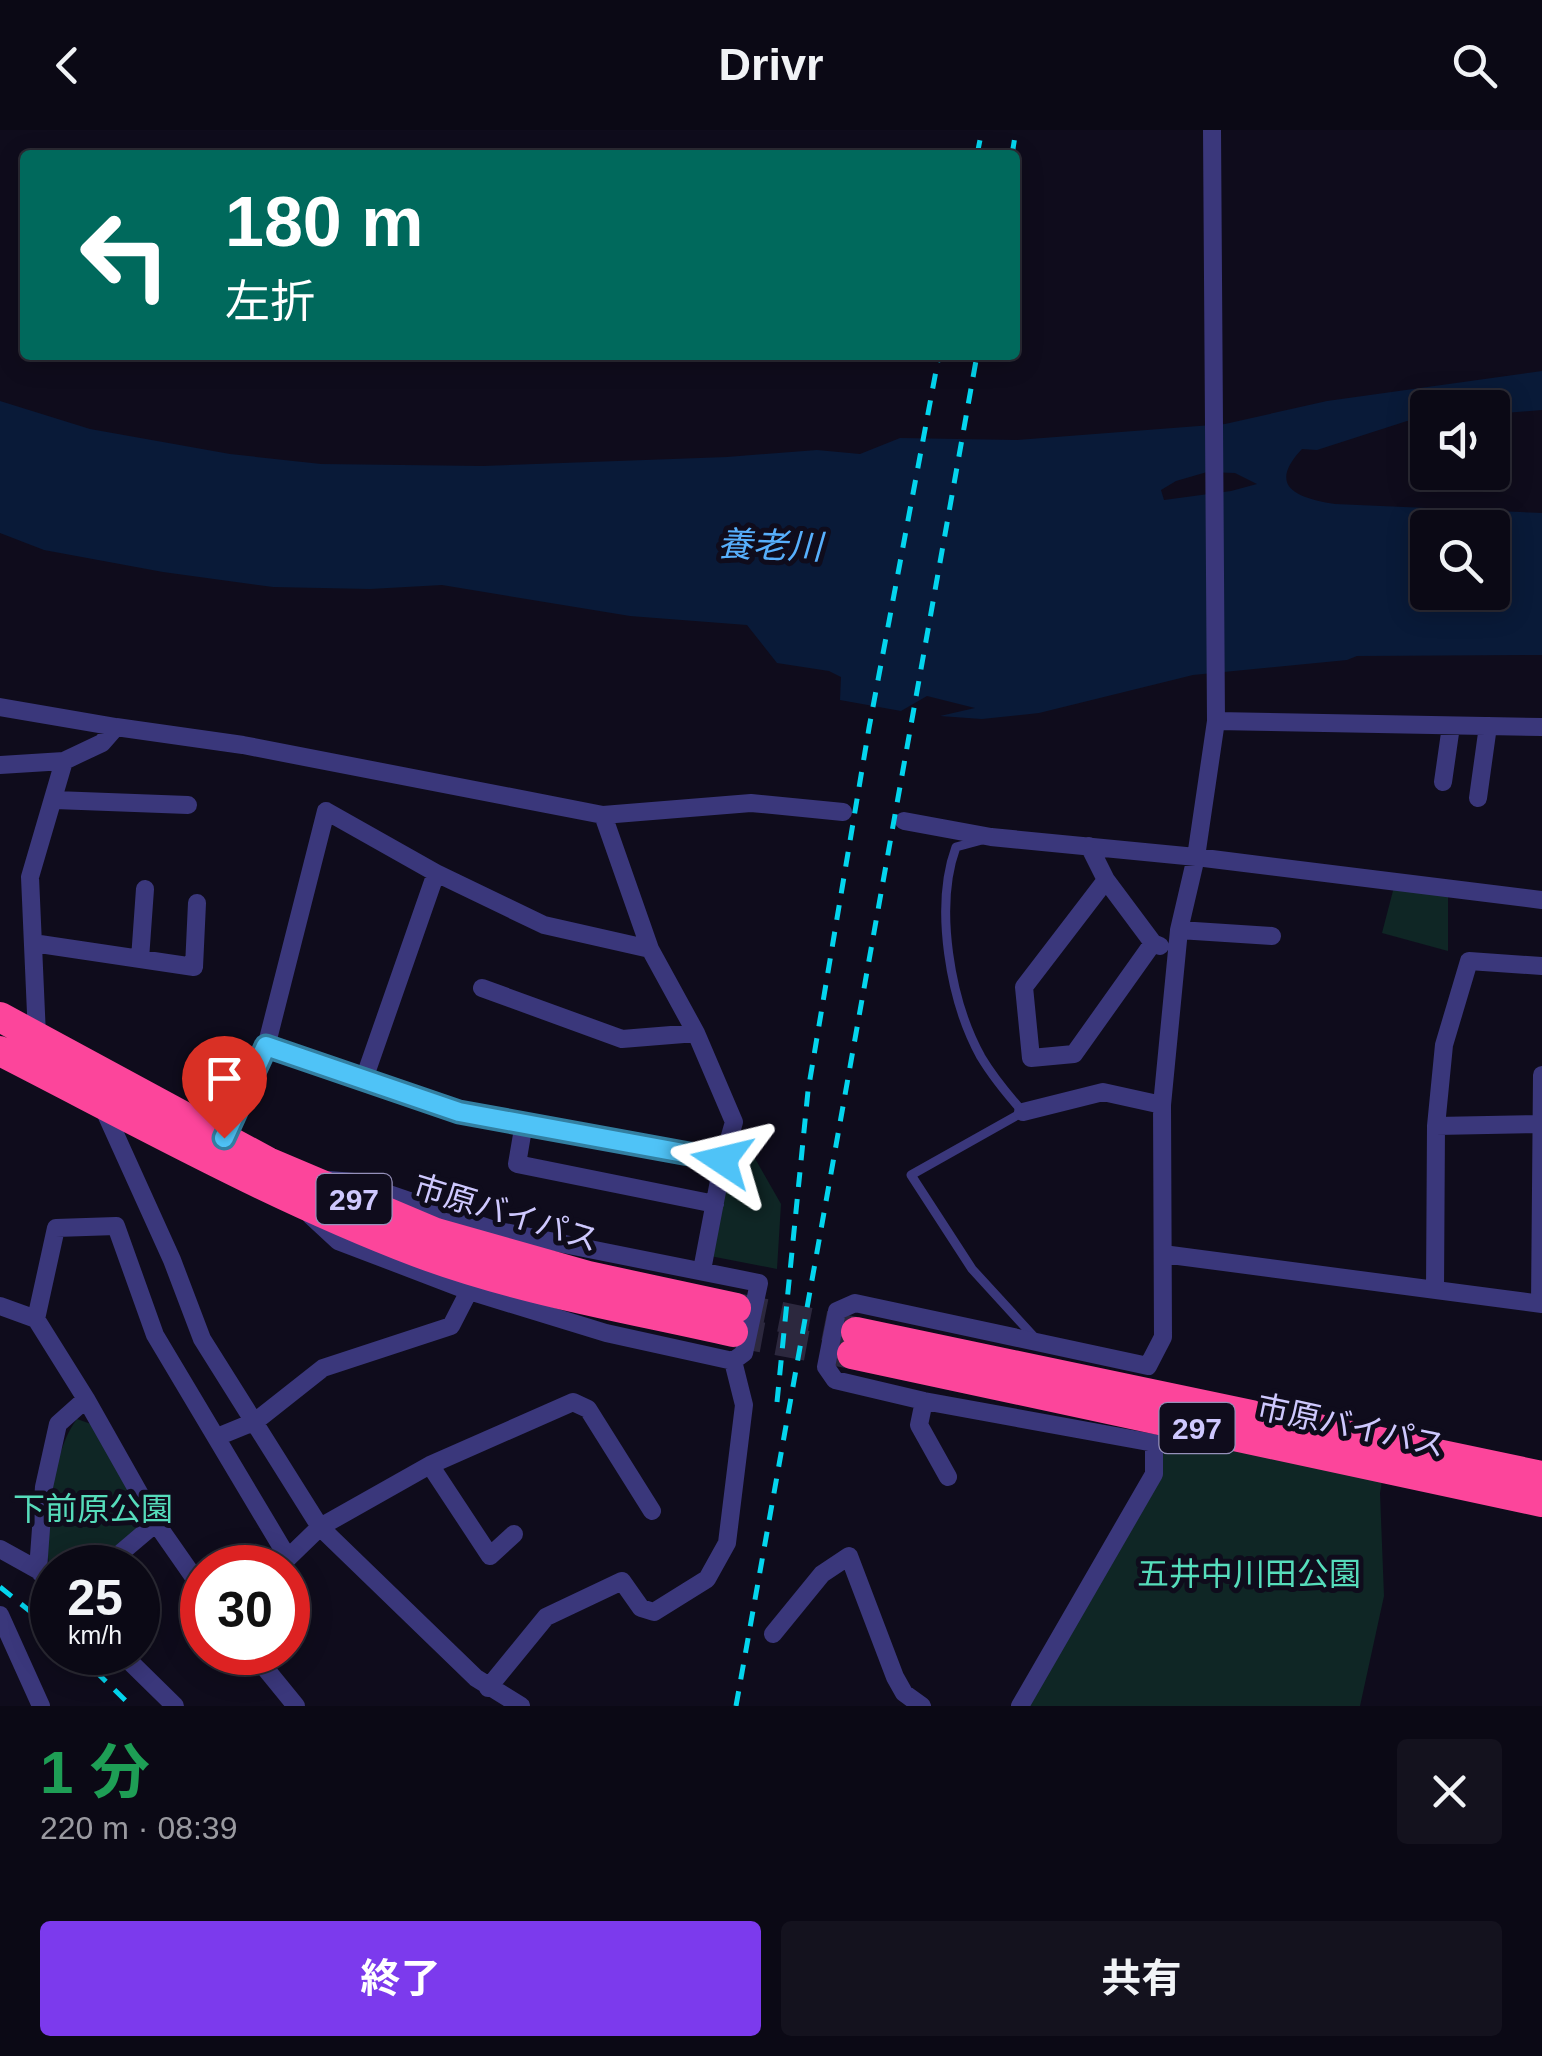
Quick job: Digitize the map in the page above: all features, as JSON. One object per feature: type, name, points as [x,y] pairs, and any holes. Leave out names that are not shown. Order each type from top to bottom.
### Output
[{"type":"highway","name":"市原バイパス","points":[[0,1017],[224,1138],[299,1190]]},
{"type":"highway","name":"市原バイパス","points":[[0,1051],[100,1102],[299,1190],[421,1253],[497,1277],[734,1334]]},
{"type":"highway","name":"市原バイパス","points":[[1542,1476],[854,1343],[1542,1502]]},
{"type":"street","points":[[1020,1706],[1154,1474],[1154,1443],[924,1401],[835,1380],[826,1367],[837,1312],[855,1302],[1148,1366],[1163,1337],[1162,1105],[1179,930],[1196,857],[1216,721],[1212,130]]},
{"type":"street","points":[[0,706],[116,728],[243,745],[603,815],[751,802],[843,812]]},
{"type":"street","points":[[1216,721],[1542,728]]},
{"type":"street","points":[[1443,782],[1451,726]]},
{"type":"street","points":[[1478,798],[1488,726]]},
{"type":"street","points":[[0,765],[64,761],[102,743],[116,728]]},
{"type":"street","points":[[37,1036],[30,877],[64,761]]},
{"type":"street","points":[[55,800],[188,805]]},
{"type":"street","points":[[224,1138],[266,1046],[326,811],[436,873],[544,924],[650,949]]},
{"type":"street","points":[[603,815],[650,949],[696,1033],[734,1122],[722,1160],[702,1270]]},
{"type":"street","points":[[904,821],[992,837],[1196,857],[1542,900]]},
{"type":"street","points":[[1088,846],[1106,880],[1154,942],[1176,953]]},
{"type":"street","points":[[364,1079],[436,873]]},
{"type":"street","points":[[1106,880],[1024,987],[1030,1058],[1074,1054],[1154,942]]},
{"type":"street","points":[[140,959],[146,889]]},
{"type":"street","points":[[33,943],[194,967],[197,903]]},
{"type":"street","points":[[1179,930],[1272,936]]},
{"type":"street","points":[[1436,1290],[1436,1126],[1444,1045],[1469,962],[1542,966]]},
{"type":"street","points":[[482,988],[622,1039],[696,1033]]},
{"type":"street","points":[[266,1046],[459,1112],[722,1160]]},
{"type":"street","points":[[1163,1254],[1541,1304],[1542,1075]]},
{"type":"street","points":[[1023,1112],[1104,1092],[1162,1105]]},
{"type":"street","points":[[100,1102],[172,1260],[202,1339],[320,1527],[488,1688],[522,1706]]},
{"type":"street","points":[[524,1124],[517,1164],[715,1204]]},
{"type":"street","points":[[1436,1126],[1541,1124]]},
{"type":"street","points":[[354,1182],[494,1230],[759,1283],[744,1352],[734,1334],[606,1333],[469,1292],[338,1242],[299,1190],[354,1182]]},
{"type":"street","points":[[36,1319],[56,1228],[116,1226],[155,1335],[216,1437],[273,1545]]},
{"type":"street","points":[[216,1437],[256,1421],[323,1368],[451,1326],[469,1292]]},
{"type":"street","points":[[0,1306],[36,1319],[180,1557]]},
{"type":"street","points":[[488,1688],[546,1617],[622,1581],[641,1608],[654,1612],[707,1579],[726,1544],[744,1405],[734,1334]]},
{"type":"street","points":[[40,1545],[44,1487],[58,1424],[86,1399]]},
{"type":"street","points":[[924,1401],[920,1425],[948,1477]]},
{"type":"street","points":[[301,1545],[320,1527],[430,1464],[573,1402],[588,1409],[652,1511]]},
{"type":"street","points":[[430,1464],[490,1556],[514,1534]]},
{"type":"street","points":[[130,1545],[156,1523]]},
{"type":"street","points":[[0,1549],[30,1566]]},
{"type":"street","points":[[774,1634],[822,1574],[849,1556],[894,1677],[904,1693],[922,1706]]},
{"type":"street","points":[[0,1615],[41,1706]]},
{"type":"street","points":[[143,1675],[175,1706]]},
{"type":"street","points":[[271,1675],[296,1706]]},
{"type":"lane","points":[[992,837],[956,847],[946,894],[948,942],[964,1020],[996,1081],[1023,1112],[911,1175],[972,1269],[1039,1342]]},
{"type":"green space","points":[[1395,883],[1448,889],[1448,951],[1382,933]]},
{"type":"green space","points":[[734,1122],[781,1204],[777,1269],[705,1255]]},
{"type":"green space","name":"下前原公園","points":[[77,1419],[91,1424],[146,1513],[142,1525],[118,1545],[47,1545],[55,1471]]},
{"type":"green space","name":"五井中川田公園","points":[[1163,1421],[1384,1469],[1380,1493],[1384,1596],[1360,1706],[1020,1706],[1154,1474],[1154,1443]]},
{"type":"water","name":"養老川","points":[[1542,371],[1542,410],[1510,413],[1510,390],[1410,390],[1410,421],[1317,450],[1302,449],[1287,473],[1287,482],[1299,494],[1335,504],[1473,510],[1410,510],[1410,610],[1510,610],[1510,512],[1542,513],[1542,655],[1357,656],[1193,675],[1039,713],[982,719],[940,716],[975,708],[927,696],[901,711],[840,700],[841,677],[829,671],[777,663],[747,625],[630,616],[442,585],[370,589],[273,587],[44,550],[0,533],[0,401],[90,429],[230,454],[321,464],[483,466],[817,450],[860,454],[900,438],[1017,440],[1225,424],[1327,401]],"holes":[[[1207,472],[1235,473],[1257,484],[1164,500],[1161,490],[1176,481]]]},
{"type":"tunnel","points":[[736,1308],[856,1332]]},
{"type":"tunnel","points":[[733,1332],[852,1354]]},
{"type":"railway","points":[[978,150],[982,130]]},
{"type":"railway","points":[[1013,150],[1016,130]]},
{"type":"railway","points":[[777,1402],[808,1091],[869,728],[938,360]]},
{"type":"railway","points":[[736,1706],[976,360]]},
{"type":"railway","points":[[0,1587],[30,1611]]},
{"type":"railway","points":[[99,1675],[131,1706]]},
{"type":"route","points":[[224,1138],[266,1046],[459,1112],[722,1160]]}]
